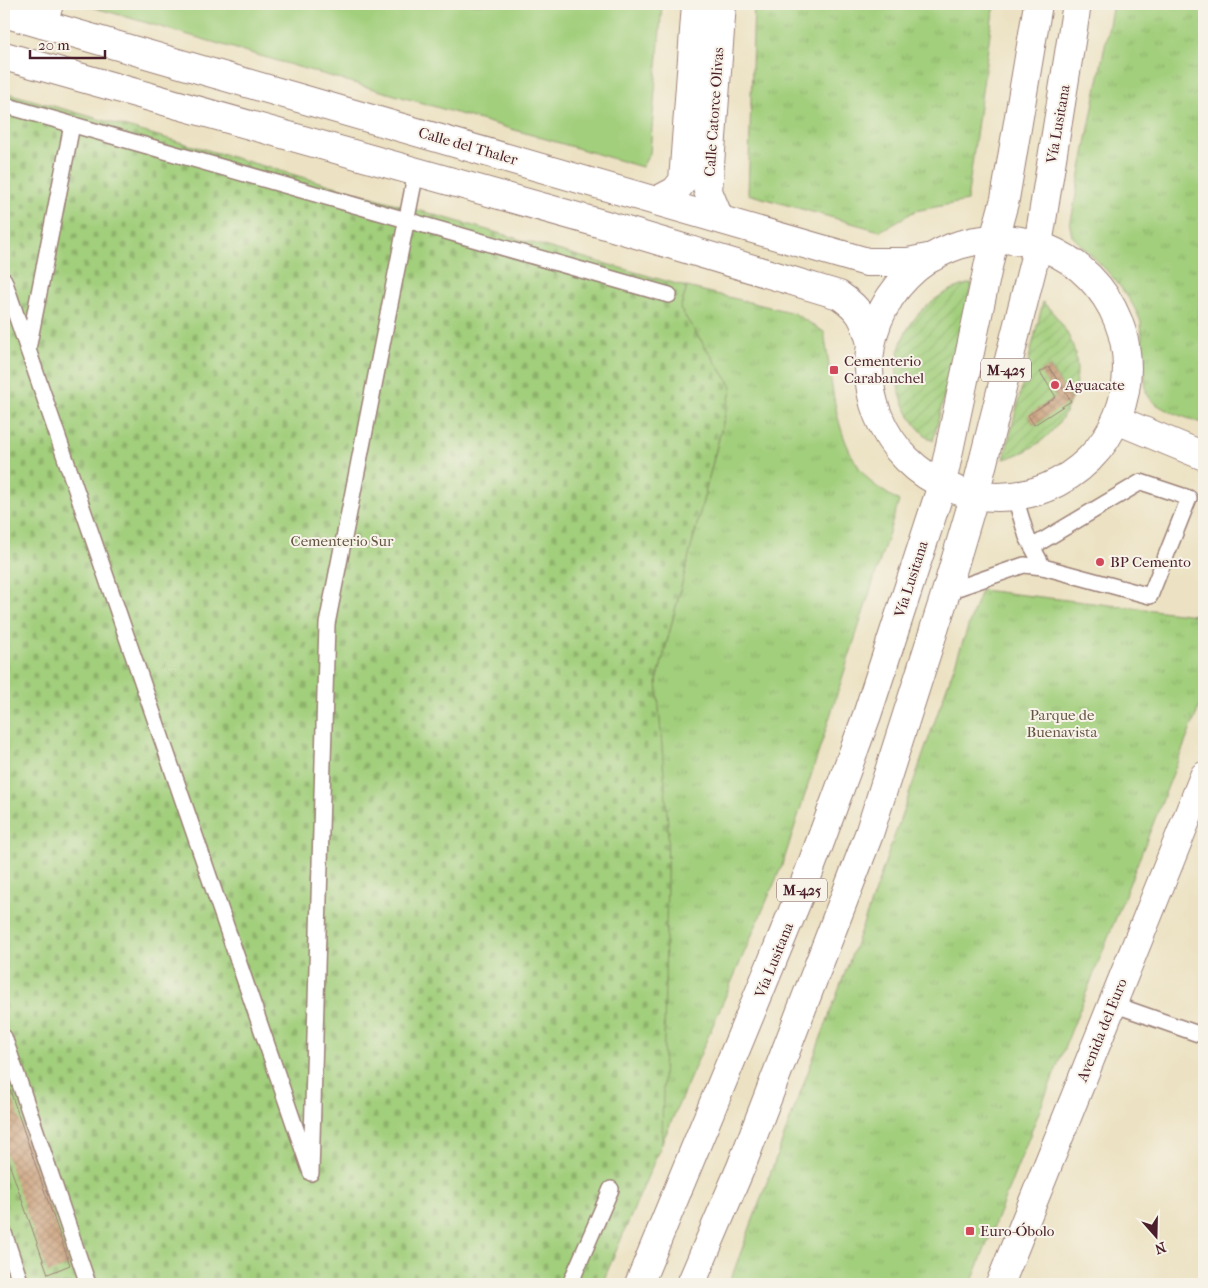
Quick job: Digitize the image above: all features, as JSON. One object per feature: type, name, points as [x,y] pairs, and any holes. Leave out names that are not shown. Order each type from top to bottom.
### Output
[{"type":"street","name":"Calle Catorce Olivas","points":[[658,200],[675,192],[683,181],[696,4]]},
{"type":"street","name":"Calle Catorce Olivas","points":[[719,218],[708,191],[722,4]]},
{"type":"street","name":"M-425","points":[[941,488],[994,239],[1005,199],[1038,4]]},
{"type":"street","name":"Vía Lusitana","points":[[1038,245],[1077,4]]},
{"type":"street","name":"Calle del Thaler","points":[[4,13],[46,14],[867,262],[908,262],[933,257]]},
{"type":"street","points":[[4,56],[613,227],[839,295],[857,307],[865,321],[872,343]]},
{"type":"street","points":[[994,239],[1038,245],[1066,259],[1087,275],[1112,307],[1126,346],[1126,384],[1117,420],[1092,458],[1055,484],[1014,494],[974,494],[941,488],[912,465],[883,429],[871,392],[869,368],[872,343],[880,313],[891,292],[909,272],[933,257],[962,245],[994,239]]},
{"type":"street","name":"M-425","points":[[691,1284],[741,1167],[868,834],[946,592],[974,494],[1038,245]]},
{"type":"street","points":[[1117,420],[1204,456]]},
{"type":"street","name":"Vía Lusitana","points":[[639,1284],[809,872],[867,715],[941,488]]},
{"type":"street","name":"Avenida del Euro","points":[[1000,1284],[1204,776]]},
{"type":"lane","points":[[4,105],[669,295]]},
{"type":"lane","points":[[28,350],[72,125]]},
{"type":"lane","points":[[4,280],[311,1173],[327,624],[416,172]]},
{"type":"lane","points":[[946,592],[1024,565],[1043,567],[1150,596],[1189,498],[1141,482],[1032,547]]},
{"type":"lane","points":[[1014,494],[1027,537],[1043,567]]},
{"type":"lane","points":[[1113,1004],[1204,1036]]},
{"type":"lane","points":[[4,1037],[88,1284]]},
{"type":"lane","points":[[570,1284],[610,1189]]},
{"type":"lane","points":[[4,1233],[21,1284]]},
{"type":"green space","points":[[82,4],[662,4],[650,153],[642,167]]},
{"type":"green space","points":[[754,4],[994,4],[967,201],[915,211],[880,231],[748,194]]},
{"type":"green space","points":[[1113,4],[1204,4],[1204,260],[1198,325],[1204,341],[1204,424],[1163,408],[1150,398],[1146,391],[1141,322],[1120,286],[1072,236],[1070,226]]},
{"type":"green space","name":"Cementerio Sur","points":[[4,92],[687,287],[680,309],[732,387],[657,681],[668,826],[662,1143],[602,1284],[4,1284]]},
{"type":"green space","points":[[972,283],[933,441],[915,424],[903,402],[897,382],[897,362],[901,344],[909,327],[935,299],[953,289]]},
{"type":"green space","points":[[687,287],[794,313],[824,332],[837,413],[850,451],[860,468],[873,484],[899,501],[783,863],[662,1143],[657,681],[732,387],[680,309]]},
{"type":"green space","points":[[1043,302],[1061,324],[1073,347],[1077,372],[1075,386],[1071,400],[1050,367],[1041,372],[1056,397],[1028,416],[1034,424],[1070,401],[1059,422],[1044,439],[1025,451],[1004,459]]},
{"type":"green space","name":"Parque de Buenavista","points":[[981,590],[1204,616],[1204,695],[971,1284],[729,1284],[868,911]]},
{"type":"building","name":"Aguacate","points":[[1049,367],[1071,401],[1034,425],[1028,415],[1056,397],[1040,372]]},
{"type":"building","points":[[4,1073],[70,1265],[48,1274],[4,1149]]},
{"type":"place","name":"Cementerio Carabanchel","points":[[834,370]]},
{"type":"place","name":"Aguacate","points":[[1055,385]]},
{"type":"place","name":"BP Cemento","points":[[1100,562]]},
{"type":"place","name":"Euro-Óbolo","points":[[970,1231]]}]
